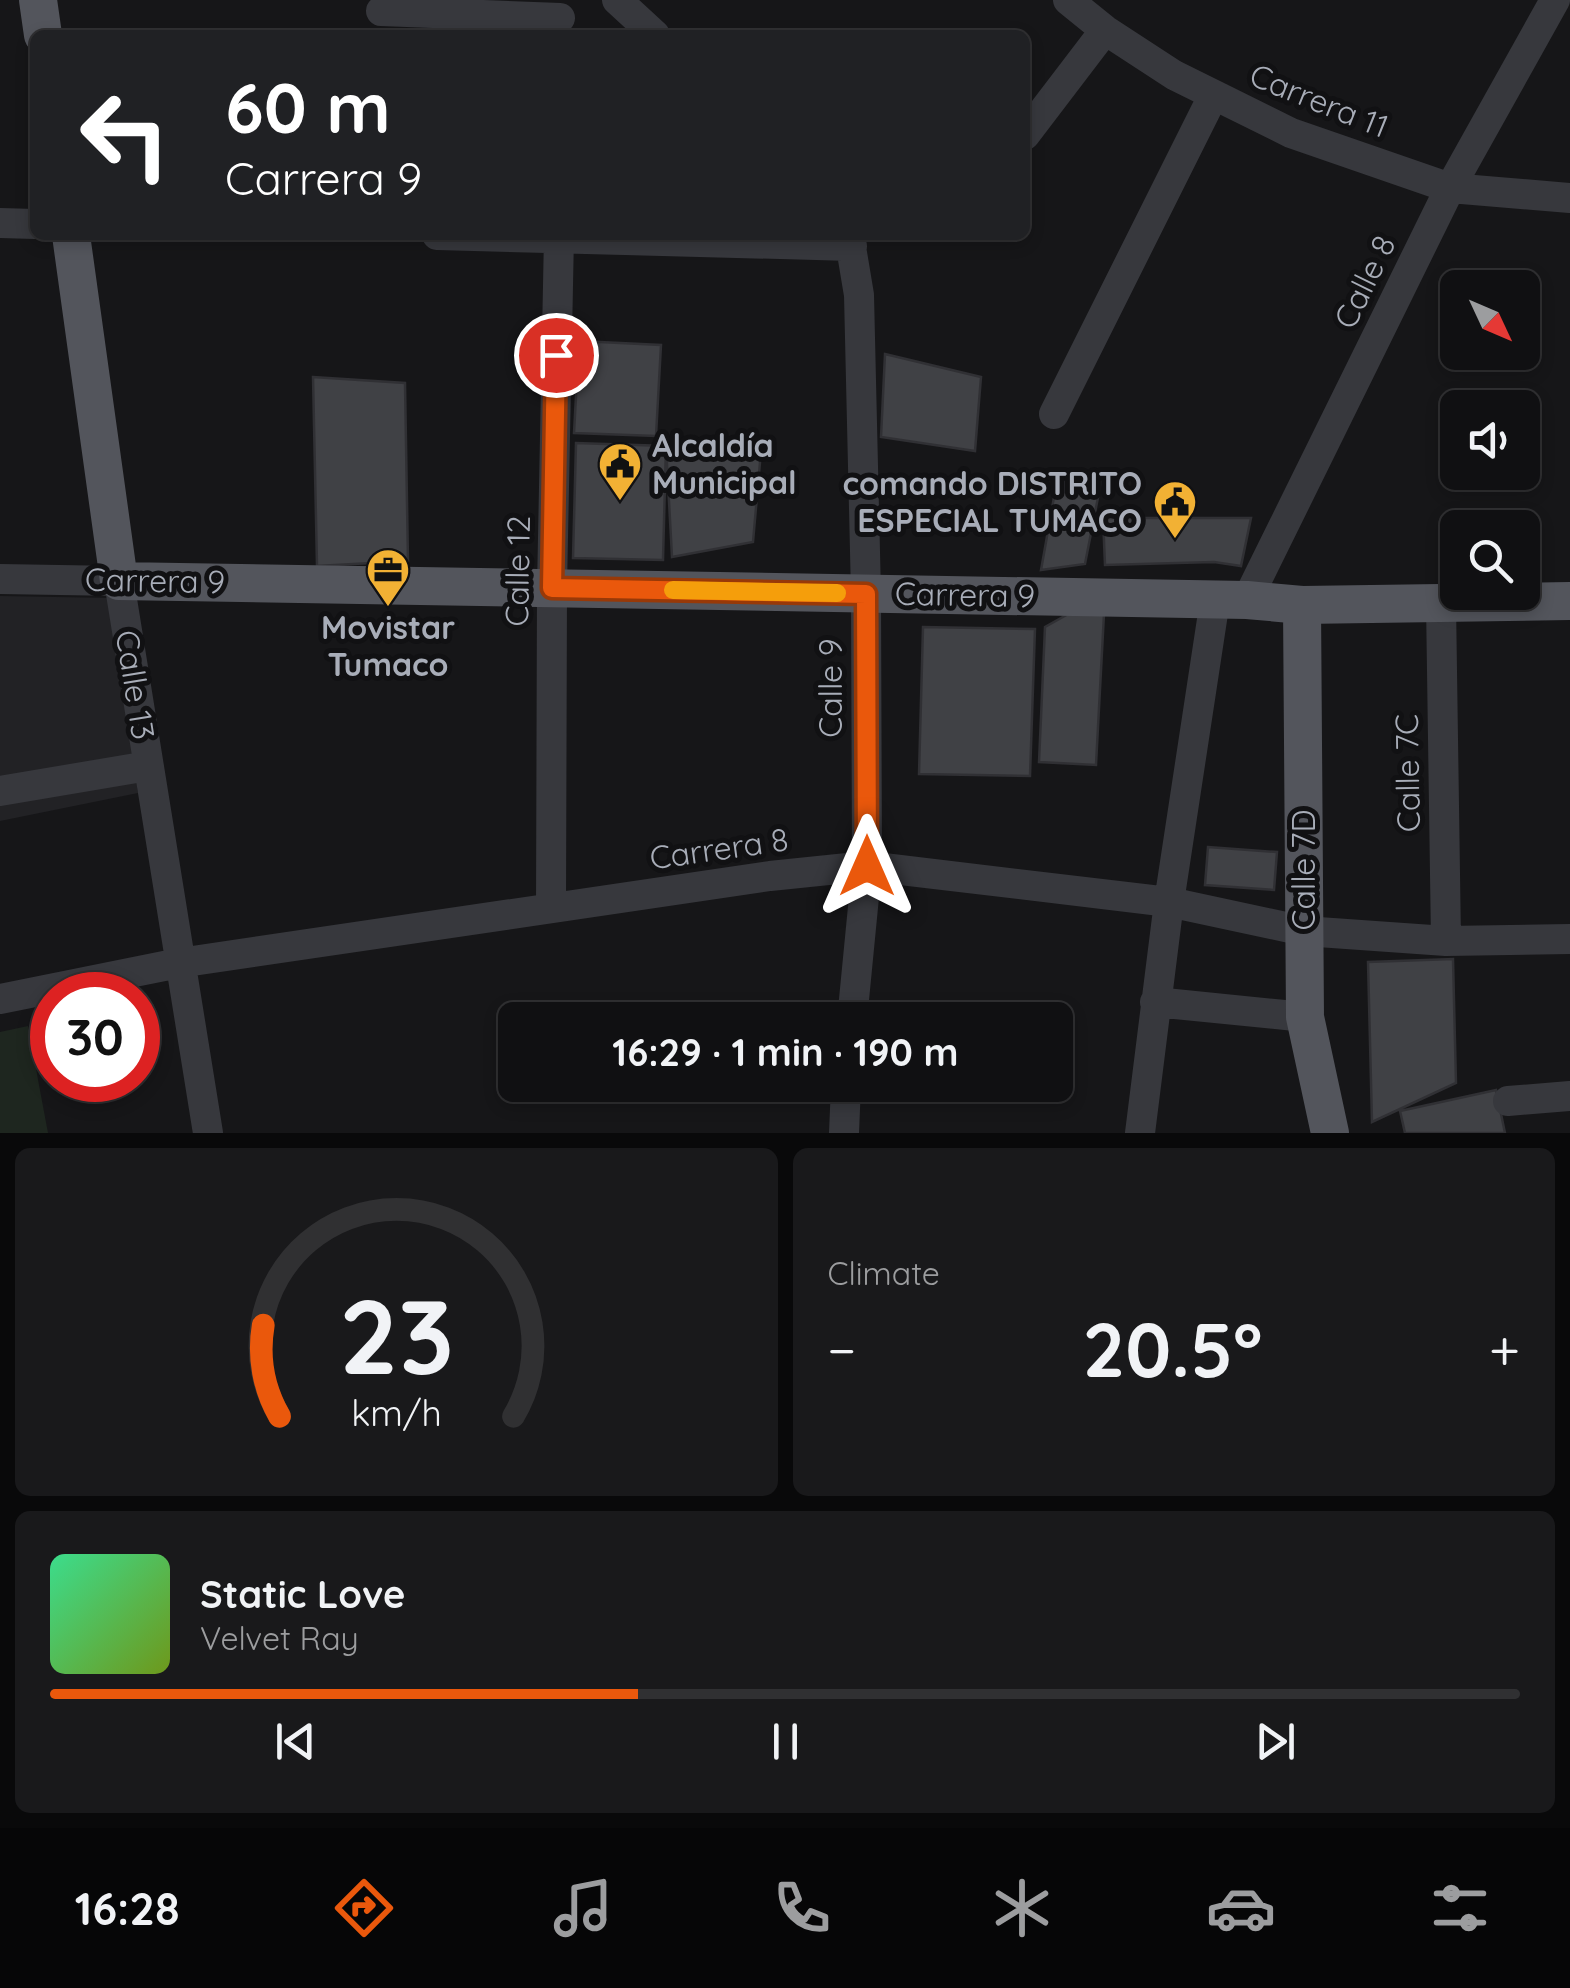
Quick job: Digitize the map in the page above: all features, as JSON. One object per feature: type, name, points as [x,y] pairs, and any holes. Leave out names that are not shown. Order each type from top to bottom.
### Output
[{"type":"main road","points":[[38,0],[42,30]]},
{"type":"main road","name":"Calle 13","points":[[72,240],[119,581]]},
{"type":"main road","name":"Carrera 9","points":[[119,581],[1231,600],[1302,605],[1440,603]]},
{"type":"main road","name":"Carrera 9","points":[[1540,601],[1570,601]]},
{"type":"main road","name":"Calle 7D","points":[[1302,605],[1304,1017],[1330,1133]]},
{"type":"street","points":[[618,0],[651,30]]},
{"type":"street","name":"Carrera 11","points":[[1068,0],[1104,30],[1212,96],[1291,133],[1450,188],[1570,198]]},
{"type":"street","name":"Calle 8","points":[[1140,1133],[1170,902],[1231,600],[1450,188],[1555,0]]},
{"type":"street","points":[[381,10],[560,18]]},
{"type":"street","points":[[1030,129],[1104,30]]},
{"type":"street","points":[[1054,414],[1212,96]]},
{"type":"street","points":[[0,223],[30,224]]},
{"type":"street","name":"Calle 12","points":[[551,908],[559,240]]},
{"type":"street","name":"Calle 9","points":[[851,240],[859,296],[867,866],[854,1002]]},
{"type":"street","name":"Carrera 9","points":[[0,579],[119,581]]},
{"type":"street","name":"Calle 13","points":[[119,581],[208,1133]]},
{"type":"street","name":"Calle 7C","points":[[1441,610],[1446,941]]},
{"type":"street","points":[[0,791],[148,766]]},
{"type":"street","name":"Carrera 8","points":[[0,999],[179,962],[770,876],[867,866],[1170,902],[1304,931],[1446,941],[1570,939]]},
{"type":"street","points":[[1156,1002],[1304,1017]]},
{"type":"street","points":[[1508,1101],[1570,1096]]},
{"type":"street","points":[[844,1133],[845,1102]]},
{"type":"shaded area","points":[[0,596],[111,598],[138,793],[0,821]]},
{"type":"shaded area","points":[[28,1026],[30,1102],[42,1102],[48,1133],[0,1133],[0,1032]]},
{"type":"building","points":[[579,341],[661,345],[656,436],[574,433]]},
{"type":"building","points":[[885,354],[981,377],[975,451],[881,437]]},
{"type":"building","points":[[313,377],[405,383],[408,561],[317,566]]},
{"type":"building","name":"Alcaldía Municipal","points":[[576,443],[666,446],[663,560],[573,558]]},
{"type":"building","points":[[666,446],[761,451],[753,542],[672,557]]},
{"type":"building","points":[[1059,469],[1088,474],[1103,472],[1085,564],[1041,570]]},
{"type":"building","name":"comando DISTRITO ESPECIAL TUMACO","points":[[1103,518],[1251,518],[1241,566],[1214,562],[1105,565]]},
{"type":"building","points":[[1070,613],[1104,614],[1096,765],[1039,762],[1045,627]]},
{"type":"building","points":[[923,627],[1035,629],[1030,776],[919,774]]},
{"type":"building","points":[[1208,847],[1277,852],[1274,890],[1205,885]]},
{"type":"building","points":[[1453,959],[1456,1083],[1372,1122],[1368,962]]},
{"type":"building","points":[[1496,1090],[1505,1133],[1405,1133],[1400,1111]]},
{"type":"slow traffic","points":[[673,590],[837,593]]},
{"type":"place","name":"Alcaldía Municipal","points":[[620,502]]},
{"type":"place","name":"comando DISTRITO ESPECIAL TUMACO","points":[[1175,540]]},
{"type":"place","name":"Movistar Tumaco","points":[[388,608]]},
{"type":"route","points":[[556,355],[552,588],[866,594],[867,866]]}]
